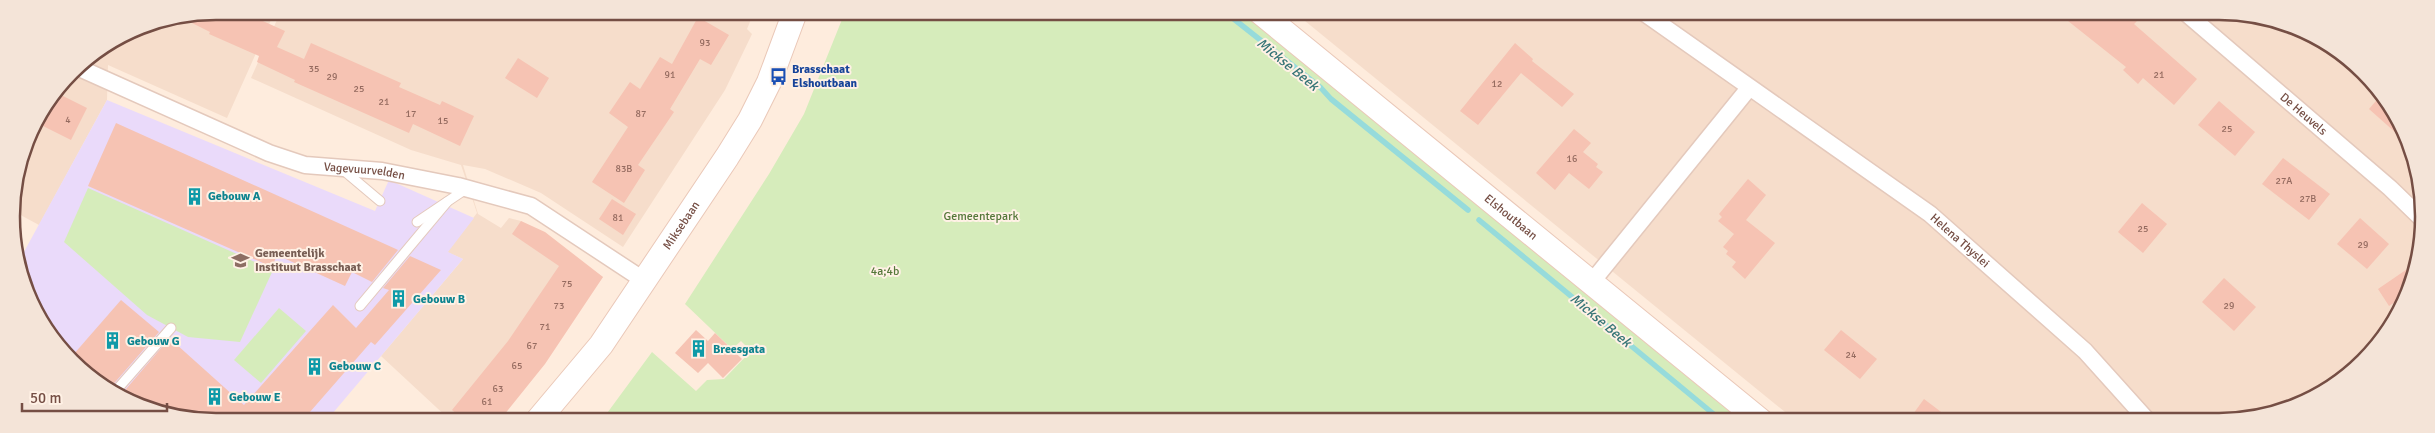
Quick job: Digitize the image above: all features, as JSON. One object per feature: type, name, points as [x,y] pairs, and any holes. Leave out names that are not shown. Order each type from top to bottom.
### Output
[{"type":"main road","name":"Miksebaan","points":[[544,413],[601,345],[750,120],[769,82],[792,20]]},
{"type":"main road","name":"Elshoutbaan","points":[[1270,20],[1751,413]]},
{"type":"street","name":"Helena Thyslei","points":[[1653,20],[1930,214],[2085,351],[2141,413]]},
{"type":"street","name":"De Heuvels","points":[[2194,20],[2390,188],[2415,212]]},
{"type":"street","name":"Vagevuurvelden","points":[[85,71],[269,153],[305,164],[382,170],[531,206],[645,281]]},
{"type":"street","points":[[1591,283],[1749,88]]},
{"type":"lane","points":[[340,167],[380,201]]},
{"type":"lane","points":[[417,222],[466,189]]},
{"type":"lane","points":[[360,306],[447,202]]},
{"type":"lane","points":[[119,387],[170,328]]},
{"type":"shaded area","points":[[204,20],[271,20],[227,118],[108,65],[107,100],[39,225],[20,215],[24,178],[30,153],[53,107],[87,69],[118,46],[153,30]]},
{"type":"shaded area","points":[[277,20],[751,20],[747,29],[752,34],[725,90],[623,247],[541,193],[485,169],[463,165],[478,214],[501,228],[509,218],[521,221],[603,277],[501,413],[442,413],[381,356],[463,259],[447,252],[477,213],[461,165],[411,150],[251,78]]},
{"type":"shaded area","points":[[1304,20],[2231,20],[2282,30],[2328,53],[2366,87],[2389,118],[2400,141],[2411,178],[2415,204],[2415,229],[2405,280],[2389,315],[2366,346],[2328,380],[2294,398],[2257,409],[2231,413],[1786,413]]},
{"type":"shaded area","name":"Gemeentelijk Instituut Brasschaat","points":[[107,100],[375,211],[389,180],[474,218],[448,252],[463,259],[333,413],[204,413],[153,403],[118,387],[87,364],[53,326],[30,280],[24,253]]},
{"type":"green space","name":"Gemeentepark","points":[[842,20],[1254,20],[1731,413],[607,413],[652,352],[696,391],[707,380],[724,379],[751,351],[741,341],[732,349],[685,304],[769,174],[804,114]]},
{"type":"green space","points":[[88,188],[273,270],[240,342],[188,337],[147,315],[64,242]]},
{"type":"green space","points":[[279,308],[306,331],[261,383],[234,360]]},
{"type":"building","points":[[204,20],[261,20],[285,31],[277,47],[304,59],[311,43],[401,83],[399,87],[440,105],[442,101],[474,116],[460,146],[413,124],[409,133],[294,82],[295,80],[257,62],[259,56],[209,34],[210,32],[190,22]]},
{"type":"building","points":[[696,20],[703,20],[729,35],[711,65],[700,59],[670,109],[674,112],[638,165],[645,170],[624,203],[592,182],[628,127],[609,113],[630,82],[640,89],[660,57],[672,64]]},
{"type":"building","points":[[2067,20],[2136,20],[2137,21],[2134,24],[2197,79],[2174,105],[2143,78],[2138,84],[2123,70],[2126,67]]},
{"type":"building","points":[[1515,43],[1533,59],[1532,61],[1574,94],[1562,107],[1521,73],[1478,125],[1460,111]]},
{"type":"building","points":[[518,58],[549,78],[537,98],[505,78]]},
{"type":"building","points":[[62,96],[87,108],[71,140],[42,126]]},
{"type":"building","points":[[2377,100],[2397,134],[2369,109]]},
{"type":"building","points":[[2219,101],[2255,132],[2235,156],[2198,125]]},
{"type":"building","name":"Gebouw A","points":[[116,123],[398,250],[372,282],[352,272],[345,286],[277,255],[272,267],[88,186]]},
{"type":"building","points":[[1574,129],[1591,143],[1583,152],[1598,164],[1596,167],[1603,172],[1589,189],[1569,173],[1555,190],[1536,173]]},
{"type":"building","points":[[2283,158],[2330,194],[2309,220],[2262,184]]},
{"type":"building","points":[[1748,179],[1766,195],[1746,220],[1775,243],[1745,279],[1732,267],[1736,262],[1726,254],[1728,251],[1723,247],[1734,234],[1718,221],[1722,217],[1719,214]]},
{"type":"building","points":[[612,199],[636,214],[623,235],[599,219]]},
{"type":"building","points":[[2142,203],[2167,224],[2143,253],[2118,232]]},
{"type":"building","points":[[2360,218],[2389,244],[2367,269],[2337,244]]},
{"type":"building","points":[[521,221],[545,232],[603,277],[545,364],[506,413],[456,413],[452,410],[508,341],[559,266],[512,234]]},
{"type":"building","points":[[410,256],[441,270],[375,345],[371,342],[309,413],[204,413],[153,403],[125,390],[168,340],[174,345],[176,344],[244,405],[333,305],[356,328],[389,290],[383,288]]},
{"type":"building","points":[[2408,269],[2396,302],[2389,306],[2378,289]]},
{"type":"building","points":[[2224,278],[2256,307],[2234,331],[2202,302]]},
{"type":"building","name":"Gebouw G","points":[[121,300],[159,332],[113,384],[75,352]]},
{"type":"building","name":"Breesgata","points":[[696,330],[708,341],[715,333],[742,359],[723,378],[708,363],[698,373],[675,353]]},
{"type":"building","points":[[1841,330],[1877,359],[1860,379],[1824,350]]},
{"type":"building","points":[[1924,399],[1942,413],[1914,413]]},
{"type":"waterway","name":"Mickse Beek","points":[[1235,20],[1321,88],[1331,99],[1468,210]]},
{"type":"waterway","name":"Mickse Beek","points":[[1479,220],[1712,413]]},
{"type":"place","name":"Brasschaat Elshoutbaan","points":[[778,76]]},
{"type":"place","name":"Gebouw A","points":[[194,196]]},
{"type":"place","name":"Gemeentelijk Instituut Brasschaat","points":[[241,260]]},
{"type":"place","name":"Gebouw B","points":[[399,299]]},
{"type":"place","name":"Gebouw G","points":[[113,341]]},
{"type":"place","name":"Breesgata","points":[[699,349]]},
{"type":"place","name":"Gebouw C","points":[[315,366]]},
{"type":"place","name":"Gebouw E","points":[[215,397]]},
{"type":"park label","name":"4a;4b","points":[[885,271]]}]
